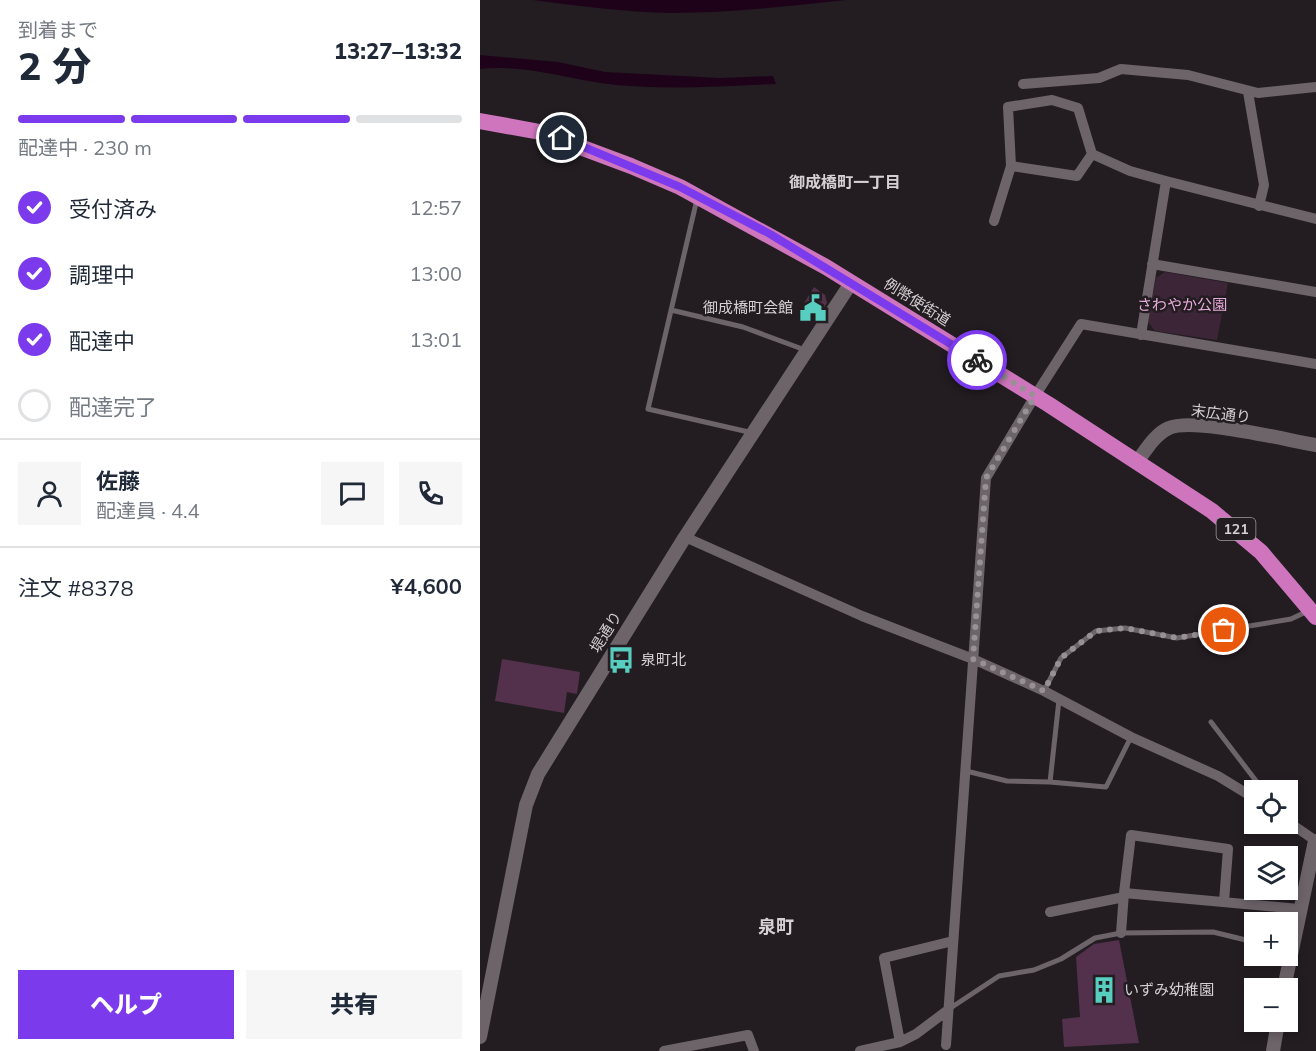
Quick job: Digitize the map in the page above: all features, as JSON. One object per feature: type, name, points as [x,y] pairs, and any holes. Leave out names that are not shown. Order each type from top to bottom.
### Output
[{"type":"highway","name":"例幣使街道","points":[[480,121],[562,138],[632,166],[698,197],[851,283],[1035,396],[1227,522],[1261,552],[1313,613]]},
{"type":"street","points":[[1023,84],[1099,78],[1121,69],[1188,75],[1258,93],[1316,87]]},
{"type":"street","points":[[1248,92],[1264,185],[1259,206]]},
{"type":"street","points":[[994,221],[1011,166],[1008,107],[1052,100],[1078,108],[1092,154],[1130,171],[1316,219]]},
{"type":"street","points":[[1011,166],[1077,176],[1092,154]]},
{"type":"street","points":[[1141,335],[1166,181]]},
{"type":"street","points":[[1152,264],[1316,292]]},
{"type":"street","name":"堤通り","points":[[480,1037],[526,805],[538,774],[685,537],[851,283]]},
{"type":"street","points":[[946,1045],[986,478],[1081,324],[1316,364]]},
{"type":"street","name":"末広通り","points":[[1137,462],[1162,432],[1174,426],[1213,428],[1316,445]]},
{"type":"street","points":[[685,537],[862,616],[973,659],[1044,691],[1244,792]]},
{"type":"street","points":[[1298,829],[1316,841],[1298,913]]},
{"type":"street","points":[[1121,933],[1131,835],[1228,849],[1224,902]]},
{"type":"street","points":[[1050,912],[1124,895],[1299,909]]},
{"type":"street","points":[[900,1042],[884,958],[953,941]]},
{"type":"street","points":[[860,1051],[900,1042],[916,1034],[948,1010]]},
{"type":"street","points":[[1272,1051],[1276,1032]]},
{"type":"street","points":[[664,1051],[696,1048],[748,1035],[754,1051]]},
{"type":"lane","points":[[698,197],[648,409],[754,433]]},
{"type":"lane","points":[[671,310],[743,327],[808,351]]},
{"type":"lane","points":[[1044,691],[1061,658],[1096,631],[1125,628],[1177,638],[1292,620],[1313,613]]},
{"type":"lane","points":[[1050,782],[1059,700]]},
{"type":"lane","points":[[1211,722],[1255,780]]},
{"type":"lane","points":[[966,771],[1007,781],[1106,787],[1131,737]]},
{"type":"lane","points":[[948,1010],[999,976],[1034,970],[1061,959],[1095,938],[1121,933],[1213,932],[1244,940]]},
{"type":"green space","name":"さわやか公園","points":[[1165,272],[1228,283],[1217,340],[1155,331],[1148,322],[1156,278]]},
{"type":"shaded area","points":[[533,0],[846,0],[781,7],[671,13],[619,10]]},
{"type":"shaded area","points":[[480,55],[558,62],[605,72],[720,78],[773,76],[776,84],[716,87],[616,85],[514,69],[480,69]]},
{"type":"building","name":"御成橋町会館","points":[[814,287],[825,295],[827,303],[814,322],[798,313]]},
{"type":"building","points":[[502,659],[580,672],[577,694],[567,692],[564,713],[495,701]]},
{"type":"building","name":"いずみ幼稚園","points":[[1119,940],[1139,1043],[1064,1047],[1062,1019],[1080,1017],[1076,957],[1094,944]]},
{"type":"way so far","points":[[977,360],[1035,396],[986,478],[973,659],[1044,691],[1061,658],[1096,631],[1125,628],[1177,638],[1224,630]]},
{"type":"place","name":"御成橋町会館","points":[[813,308]]},
{"type":"place","name":"泉町北","points":[[621,660]]},
{"type":"place","name":"いずみ幼稚園","points":[[1104,990]]},
{"type":"district","name":"御成橋町一丁目","points":[[845,182]]},
{"type":"district","name":"泉町","points":[[776,927]]},
{"type":"route","points":[[562,138],[680,187],[770,234],[977,360]]}]
